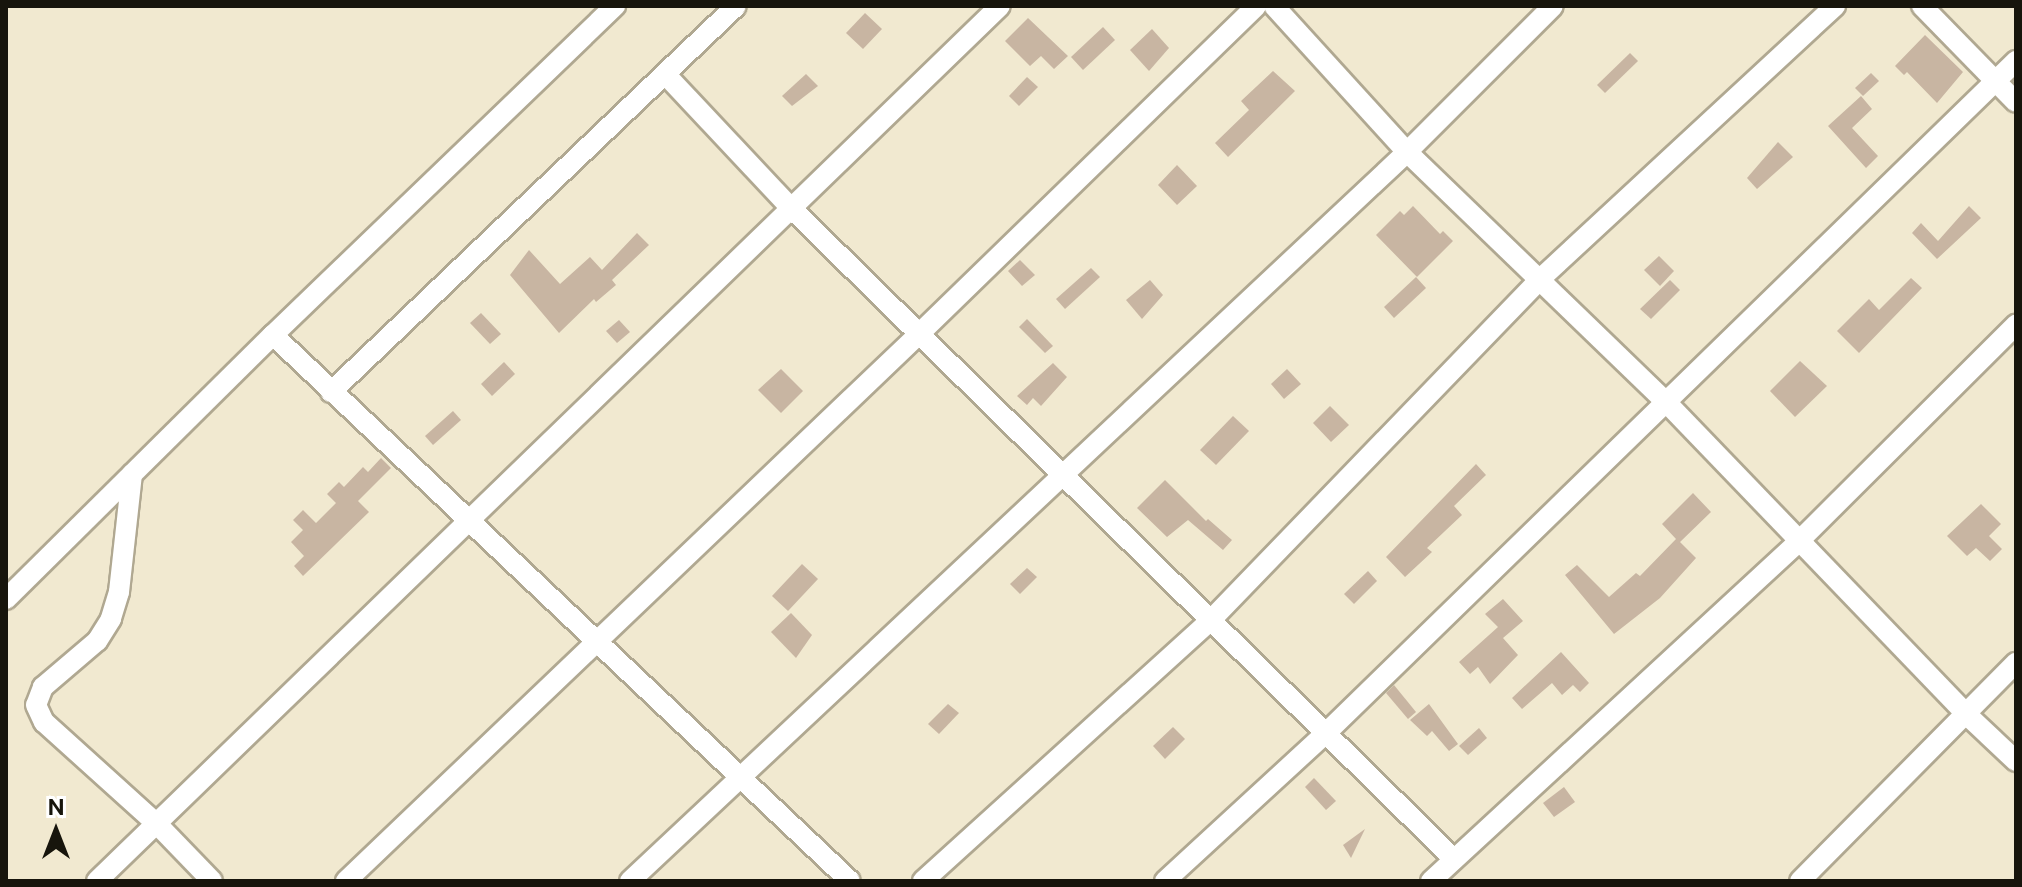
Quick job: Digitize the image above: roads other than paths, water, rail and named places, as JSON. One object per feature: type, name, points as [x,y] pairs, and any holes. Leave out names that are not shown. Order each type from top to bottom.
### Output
[{"type":"street","points":[[6,599],[273,335],[615,6]]},
{"type":"street","points":[[331,392],[736,6]]},
{"type":"street","points":[[97,881],[308,674],[472,522],[790,207],[1000,6]]},
{"type":"street","points":[[346,881],[919,334],[1256,6]]},
{"type":"street","points":[[1274,6],[1407,152],[1666,402],[1798,542],[2016,761]]},
{"type":"street","points":[[630,881],[1407,152],[1553,6]]},
{"type":"street","points":[[923,881],[1210,621],[1538,281],[1835,6]]},
{"type":"street","points":[[1922,6],[2016,102]]},
{"type":"street","points":[[1165,881],[1325,734],[2016,61]]},
{"type":"street","points":[[665,74],[790,207],[1454,859]]},
{"type":"street","points":[[1431,881],[1798,542],[2016,325]]},
{"type":"street","points":[[273,335],[850,881]]},
{"type":"street","points":[[132,474],[119,592],[111,619],[97,641],[43,687],[36,705],[44,722],[157,824],[212,881]]},
{"type":"street","points":[[1800,881],[2016,663]]}]
